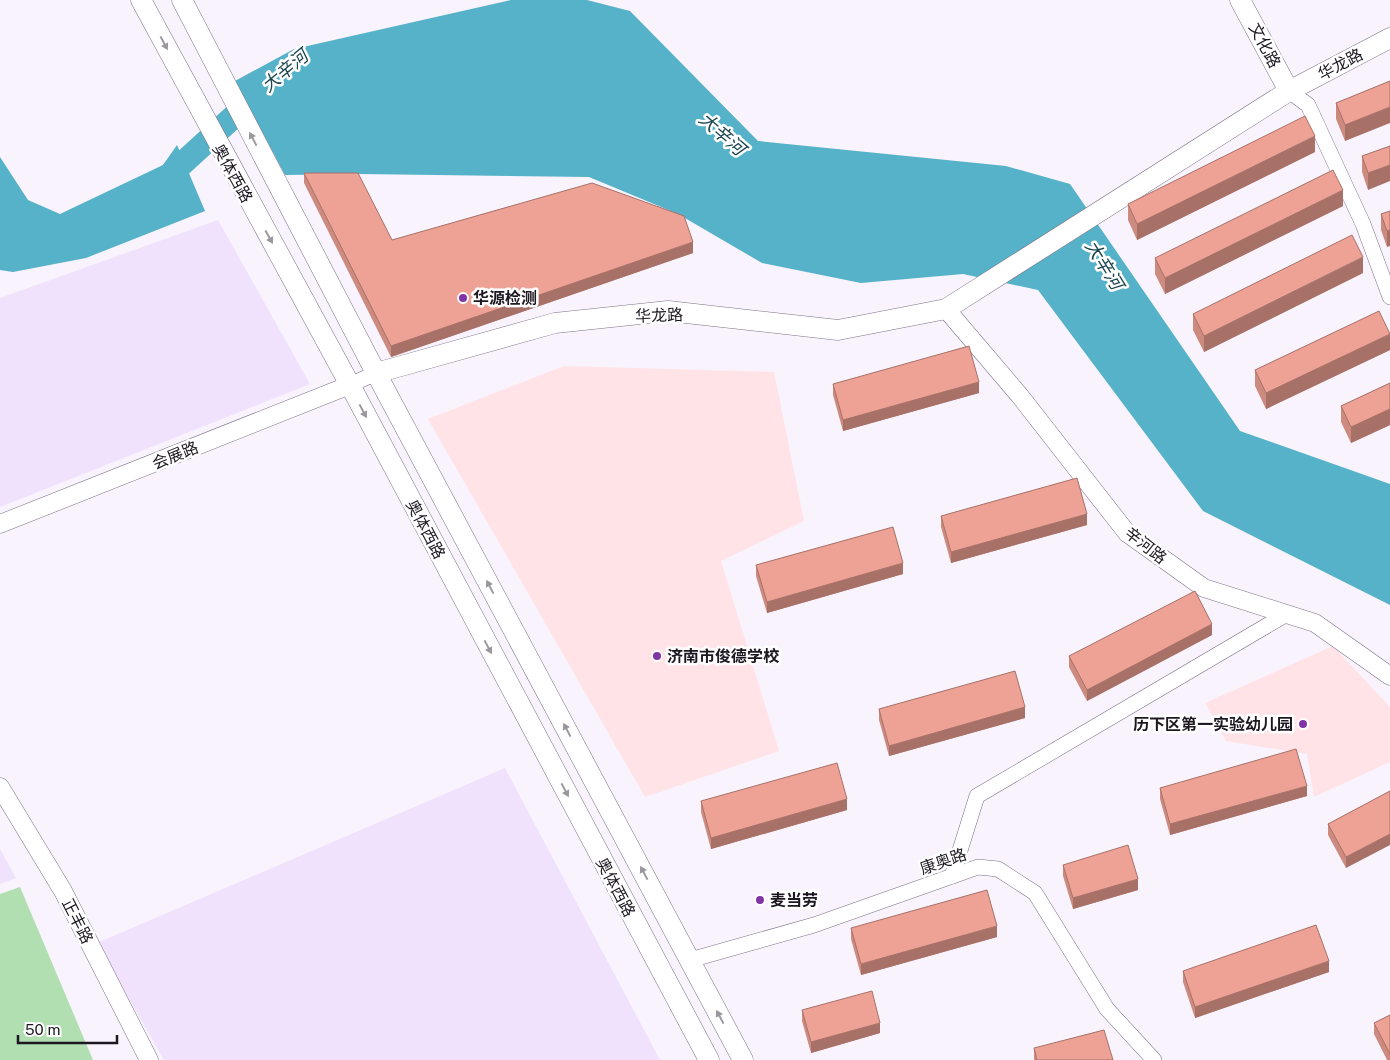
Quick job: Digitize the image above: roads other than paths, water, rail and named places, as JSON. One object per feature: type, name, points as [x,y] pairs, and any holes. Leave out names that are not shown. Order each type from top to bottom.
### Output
[{"type":"main road","name":"奥体西路","points":[[141,0],[195,104],[350,385],[709,1060]]},
{"type":"main road","name":"奥体西路","points":[[182,0],[225,86],[376,373],[742,1060]]},
{"type":"main road","name":"文化路","points":[[1240,0],[1289,91]]},
{"type":"main road","name":"华龙路","points":[[376,373],[555,323],[668,311],[838,330],[946,309],[1289,91],[1390,38]]},
{"type":"street","points":[[1289,91],[1308,106],[1363,224],[1390,297]]},
{"type":"street","name":"辛河路","points":[[946,309],[1020,396],[1127,533],[1204,588],[1323,628],[1390,676]]},
{"type":"street","points":[[350,385],[376,373]]},
{"type":"street","name":"会展路","points":[[0,524],[350,385]]},
{"type":"street","points":[[952,876],[977,796],[1285,615]]},
{"type":"street","name":"正丰路","points":[[0,787],[63,891],[149,1060]]},
{"type":"street","name":"康奥路","points":[[690,960],[814,925],[978,867],[998,869],[1035,893],[1107,1009],[1154,1060]]},
{"type":"water","points":[[511,0],[587,0],[630,11],[758,141],[1006,166],[1070,184],[1240,431],[1390,484],[1390,605],[1203,511],[1038,290],[963,274],[861,283],[762,263],[678,214],[589,177],[285,175],[235,81],[294,49]]},
{"type":"water","points":[[177,145],[205,211],[86,258],[13,272],[0,270],[0,157],[28,200],[60,214],[163,165]]},
{"type":"waterway","name":"大辛河","points":[[160,184],[255,97]]},
{"type":"place","name":"华源检测","points":[[463,298]]},
{"type":"place","name":"济南市俊德学校","points":[[657,656]]},
{"type":"place","name":"历下区第一实验幼儿园","points":[[1303,724]]},
{"type":"place","name":"麦当劳","points":[[760,900]]}]
